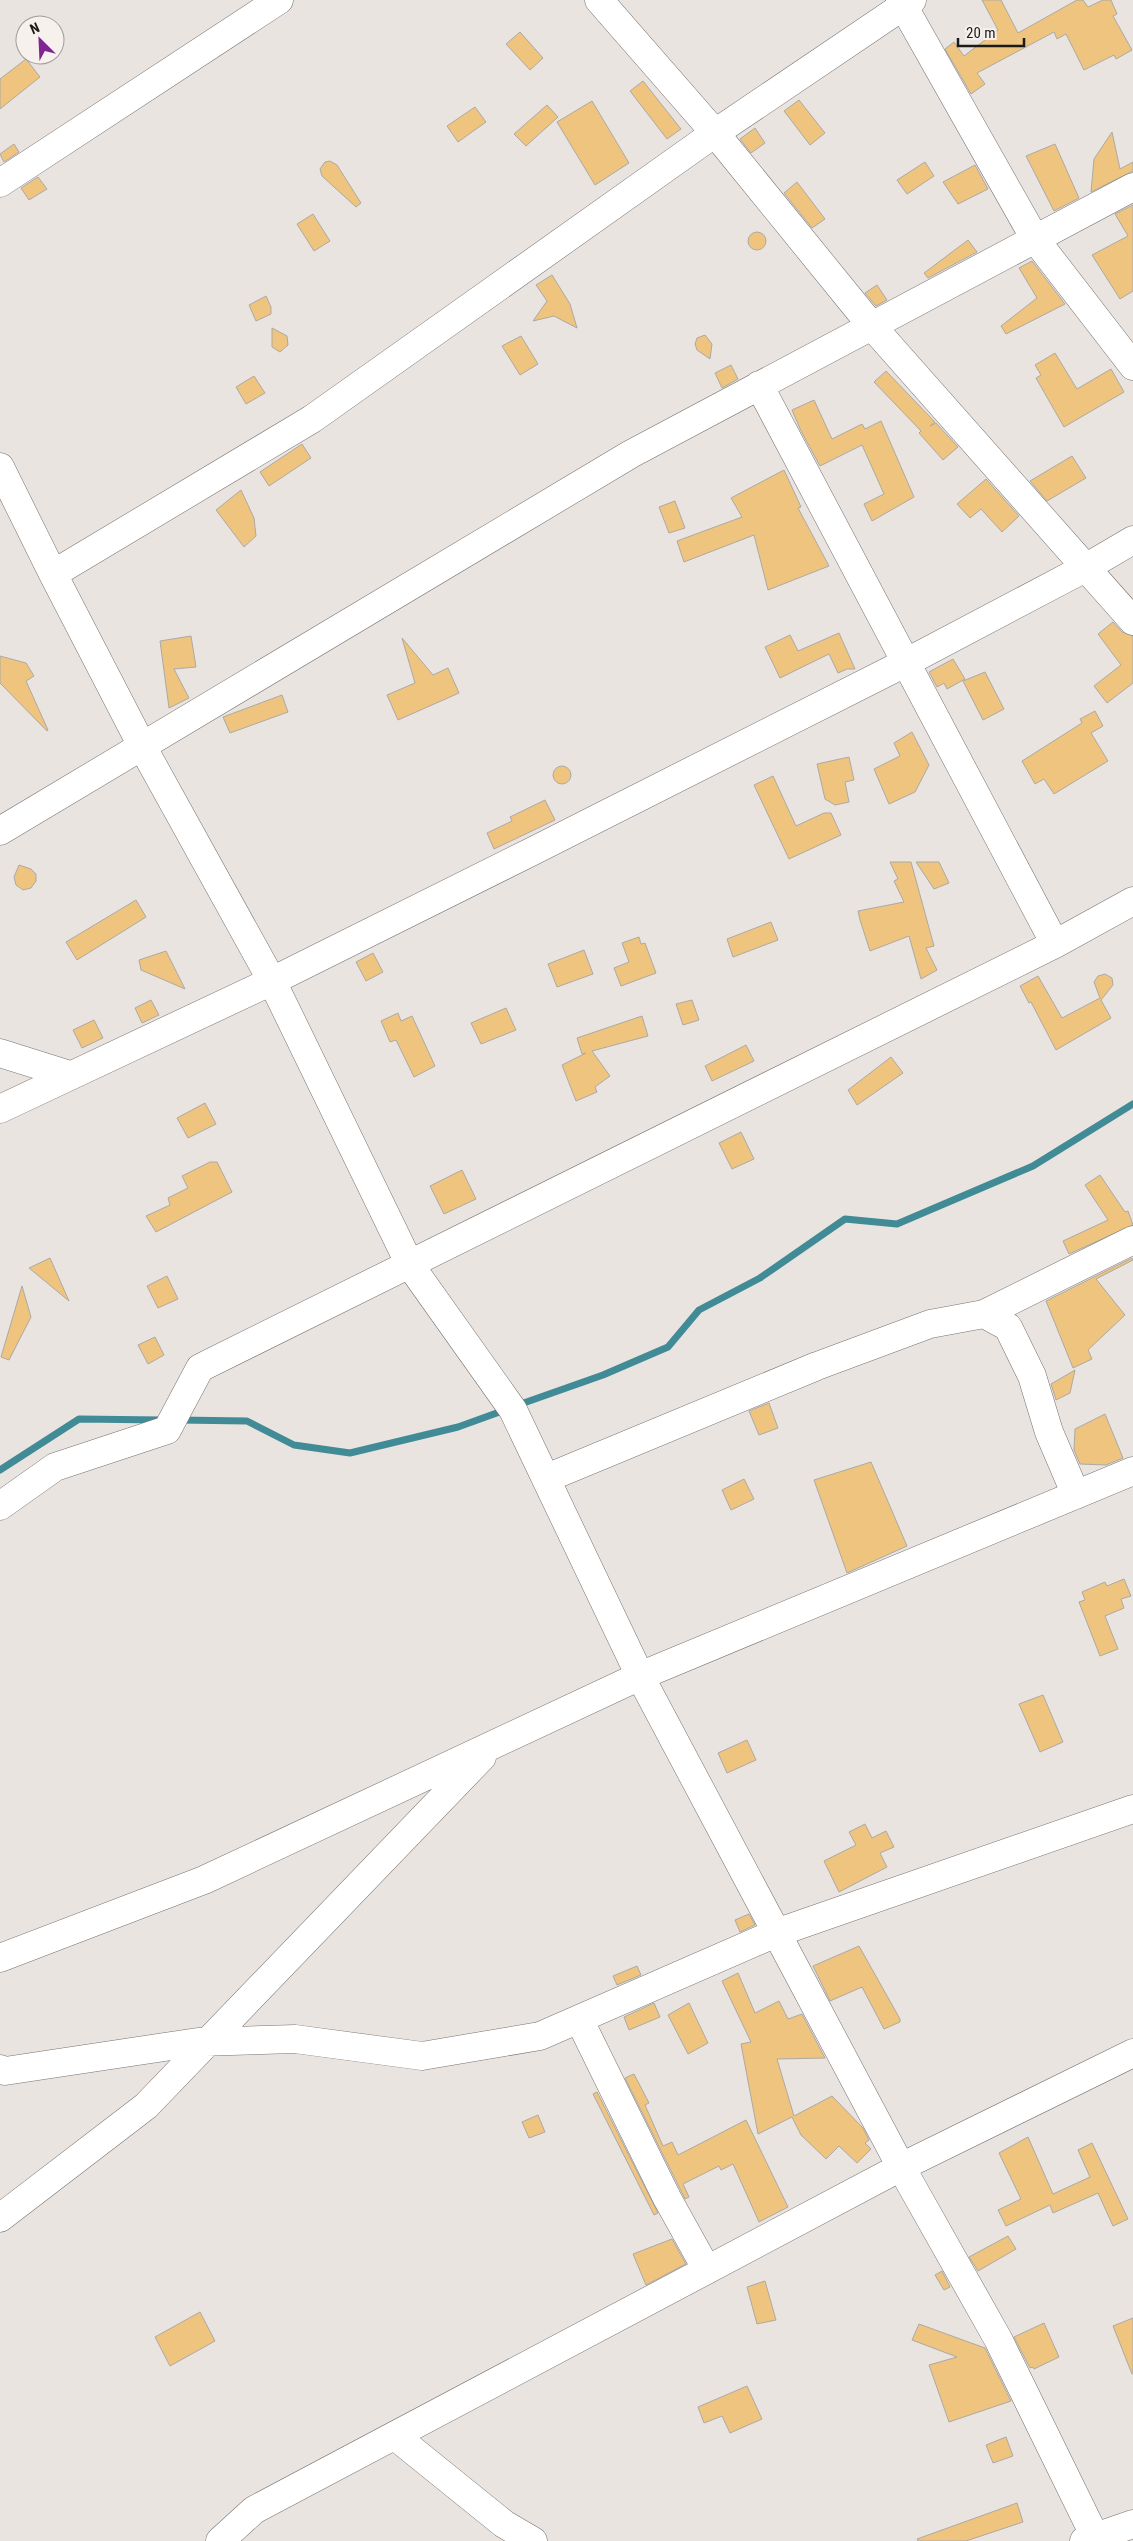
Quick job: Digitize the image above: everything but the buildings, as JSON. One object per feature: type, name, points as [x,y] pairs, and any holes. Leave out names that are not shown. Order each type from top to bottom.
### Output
[{"type":"street","points":[[0,183],[279,0]]},
{"type":"street","points":[[599,0],[715,133],[871,325],[1087,567],[1133,622]]},
{"type":"street","points":[[53,574],[312,419],[715,133],[905,2],[1035,239],[1133,366]]},
{"type":"street","points":[[0,831],[632,454],[1133,187]]},
{"type":"street","points":[[759,385],[1055,944]]},
{"type":"street","points":[[0,467],[142,746],[272,981],[410,1265],[513,1410],[640,1676],[901,2167],[998,2339],[1092,2540],[1133,2524]]},
{"type":"street","points":[[0,1109],[272,981],[906,662],[1087,567],[1133,540]]},
{"type":"street","points":[[0,1506],[55,1467],[167,1430],[200,1368],[1055,944],[1133,901]]},
{"type":"street","points":[[0,1053],[70,1075]]},
{"type":"street","points":[[547,1478],[817,1366],[930,1324],[984,1314],[1133,1240]]},
{"type":"street","points":[[984,1314],[1008,1327],[1032,1376],[1048,1432],[1076,1494]]},
{"type":"street","points":[[0,1958],[204,1880],[640,1676],[1133,1471]]},
{"type":"street","points":[[0,2218],[146,2106],[492,1746]]},
{"type":"street","points":[[0,2069],[5,2071],[208,2041],[295,2039],[422,2056],[540,2036],[776,1933],[1133,1809]]},
{"type":"street","points":[[579,2019],[667,2198],[707,2270]]},
{"type":"street","points":[[220,2541],[254,2510],[901,2167],[1133,2053]]},
{"type":"street","points":[[395,2436],[504,2524],[533,2541]]},
{"type":"waterway","points":[[518,1405],[603,1375],[668,1347],[699,1310],[760,1278],[845,1219],[897,1224],[1033,1166],[1133,1104]]},
{"type":"waterway","points":[[178,1420],[247,1421],[294,1445],[350,1453],[458,1427],[505,1410]]},
{"type":"waterway","points":[[0,1470],[79,1419],[162,1420]]}]
